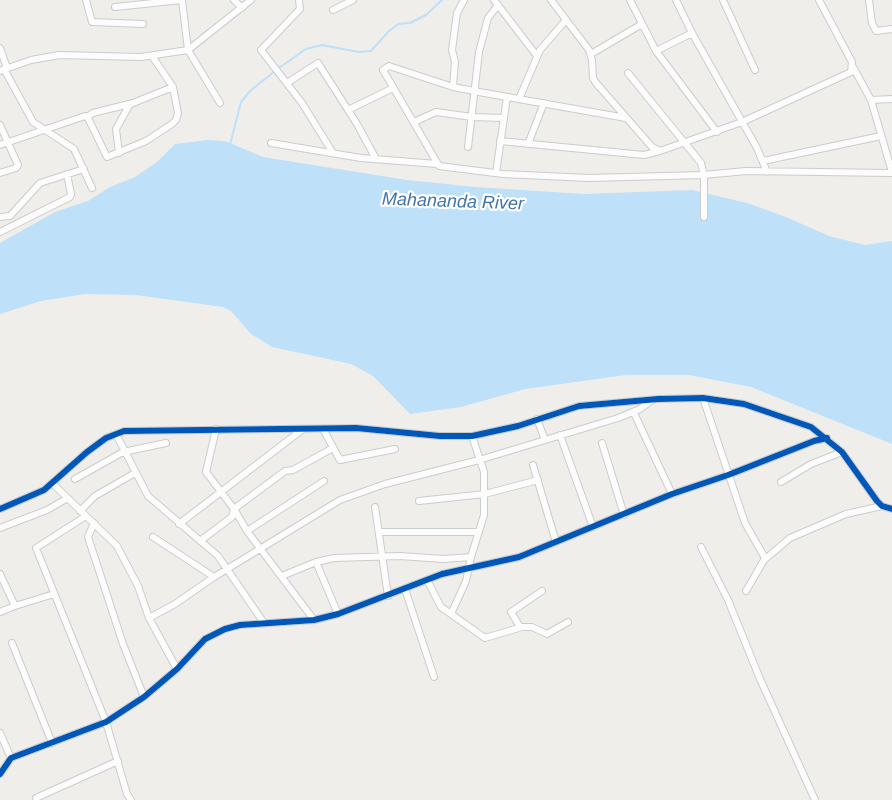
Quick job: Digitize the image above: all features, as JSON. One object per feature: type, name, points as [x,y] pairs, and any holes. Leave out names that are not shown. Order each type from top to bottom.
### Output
[{"type":"street","points":[[86,0],[92,22],[143,24]]},
{"type":"street","points":[[114,7],[182,0],[188,50],[220,102]]},
{"type":"street","points":[[234,0],[242,8]]},
{"type":"street","points":[[4,69],[31,60],[58,55],[152,56],[188,50],[251,0]]},
{"type":"street","points":[[299,0],[301,8],[261,49],[302,103],[333,153]]},
{"type":"street","points":[[333,10],[353,0]]},
{"type":"street","points":[[452,87],[455,61],[452,50],[457,13],[464,0]]},
{"type":"street","points":[[551,0],[591,54],[593,78],[652,148],[660,150]]},
{"type":"street","points":[[630,0],[656,51],[717,132]]},
{"type":"street","points":[[676,0],[692,33],[763,161],[767,172]]},
{"type":"street","points":[[723,0],[754,70]]},
{"type":"street","points":[[270,143],[376,159],[437,164],[440,166],[496,173],[589,178],[704,175],[737,171],[892,172],[871,100],[819,0]]},
{"type":"street","points":[[869,0],[872,23],[876,31],[892,29]]},
{"type":"street","points":[[468,147],[479,52],[488,18],[496,2],[537,56]]},
{"type":"street","points":[[520,98],[537,56],[566,20]]},
{"type":"street","points":[[591,54],[642,24]]},
{"type":"street","points":[[656,51],[692,33]]},
{"type":"street","points":[[0,48],[4,69],[31,120],[74,149],[92,188]]},
{"type":"street","points":[[87,116],[106,157],[146,141],[176,120],[178,113],[173,87],[152,56]]},
{"type":"street","points":[[287,83],[317,62],[348,110],[376,159]]},
{"type":"street","points":[[437,164],[383,71],[388,66],[452,87],[626,118]]},
{"type":"street","points":[[500,141],[644,155],[742,122],[846,75],[851,72],[853,67]]},
{"type":"street","points":[[628,72],[701,163],[704,175],[704,217]]},
{"type":"street","points":[[0,146],[93,113],[130,104],[173,87]]},
{"type":"street","points":[[348,110],[393,88]]},
{"type":"street","points":[[496,173],[507,97]]},
{"type":"street","points":[[871,100],[892,98]]},
{"type":"street","points":[[528,144],[544,103]]},
{"type":"street","points":[[119,153],[116,129],[130,104]]},
{"type":"street","points":[[414,122],[436,112],[472,117],[504,118]]},
{"type":"street","points":[[0,125],[18,166],[0,172]]},
{"type":"street","points":[[763,161],[881,136]]},
{"type":"street","points":[[0,217],[10,216],[40,183],[84,169]]},
{"type":"street","points":[[0,232],[70,197],[66,174]]},
{"type":"street","points":[[704,398],[745,524],[765,558]]},
{"type":"street","points":[[0,509],[53,484],[87,452],[116,434],[133,430],[356,428],[440,436],[472,436],[508,429],[579,406],[652,399],[704,398],[744,404],[771,411],[811,427],[842,452],[882,506]]},
{"type":"street","points":[[149,618],[175,604],[214,577],[333,505],[361,492],[479,460],[634,413],[652,399]]},
{"type":"street","points":[[634,413],[672,494]]},
{"type":"street","points":[[537,419],[545,440]]},
{"type":"street","points":[[216,429],[205,468],[247,531],[314,620]]},
{"type":"street","points":[[179,524],[304,429]]},
{"type":"street","points":[[322,429],[340,460],[395,450]]},
{"type":"street","points":[[116,434],[123,452],[148,496],[220,558],[226,571],[264,623]]},
{"type":"street","points":[[560,435],[593,527]]},
{"type":"street","points":[[451,614],[463,590],[483,518],[484,472],[472,436]]},
{"type":"street","points":[[0,774],[11,758],[106,722],[144,697],[177,669],[205,639],[213,634],[240,625],[314,620],[338,614],[427,580],[470,567],[519,557],[672,494],[728,475],[814,441],[827,438]]},
{"type":"street","points":[[75,479],[123,452],[166,443]]},
{"type":"street","points":[[602,443],[624,515]]},
{"type":"street","points":[[200,541],[232,517],[234,509],[285,471],[293,470],[333,448]]},
{"type":"street","points":[[781,482],[811,464],[842,452]]},
{"type":"street","points":[[533,466],[556,542]]},
{"type":"street","points":[[80,511],[96,496],[136,473]]},
{"type":"street","points":[[419,501],[485,494],[538,480]]},
{"type":"street","points":[[247,531],[324,481]]},
{"type":"street","points":[[53,484],[66,499],[117,546],[138,586],[149,618],[177,669]]},
{"type":"street","points":[[0,528],[47,510],[66,499]]},
{"type":"street","points":[[375,506],[388,596]]},
{"type":"street","points":[[746,591],[765,558],[780,545],[809,529],[846,514],[882,506],[892,509]]},
{"type":"street","points":[[86,516],[36,546],[106,722],[127,794],[131,800]]},
{"type":"street","points":[[94,523],[88,537],[123,644],[144,697]]},
{"type":"street","points":[[379,532],[479,532]]},
{"type":"street","points":[[153,537],[214,577]]},
{"type":"street","points":[[700,547],[728,600],[760,679],[815,800]]},
{"type":"street","points":[[282,576],[316,562],[334,558],[383,556],[430,559],[471,556]]},
{"type":"street","points":[[316,562],[338,614]]},
{"type":"street","points":[[0,574],[15,606]]},
{"type":"street","points":[[427,580],[438,604],[486,639],[520,627],[532,627],[546,634],[568,622]]},
{"type":"street","points":[[405,589],[434,677]]},
{"type":"street","points":[[520,627],[511,612],[542,591]]},
{"type":"street","points":[[0,612],[54,594]]},
{"type":"street","points":[[12,643],[52,743]]},
{"type":"street","points":[[0,734],[11,758]]},
{"type":"street","points":[[36,798],[118,762]]},
{"type":"water","name":"Mahananda River","points":[[207,140],[225,141],[263,157],[407,180],[475,187],[584,194],[692,190],[747,203],[786,217],[829,236],[865,245],[892,241],[892,444],[751,387],[689,375],[626,375],[525,389],[461,407],[410,414],[373,376],[351,364],[272,347],[251,334],[231,311],[223,307],[136,295],[85,294],[41,301],[0,314],[0,243],[55,212],[88,201],[110,187],[135,177],[157,162],[175,144]]},
{"type":"waterway","points":[[279,68],[306,49],[322,45],[359,52],[371,51],[398,24],[410,23],[426,15],[442,0]]},
{"type":"waterway","points":[[230,145],[241,102],[250,91],[275,71]]},
{"type":"cycle path","points":[[0,509],[44,490],[87,452],[106,438],[124,431],[356,428],[440,436],[472,436],[518,426],[579,406],[658,399],[703,398],[744,404],[811,427],[842,452],[877,501],[882,506],[892,509]]},
{"type":"cycle path","points":[[0,774],[11,758],[106,722],[144,697],[177,669],[205,639],[225,629],[240,625],[314,620],[338,614],[442,574],[519,557],[672,494],[728,475],[814,441],[827,438]]}]
